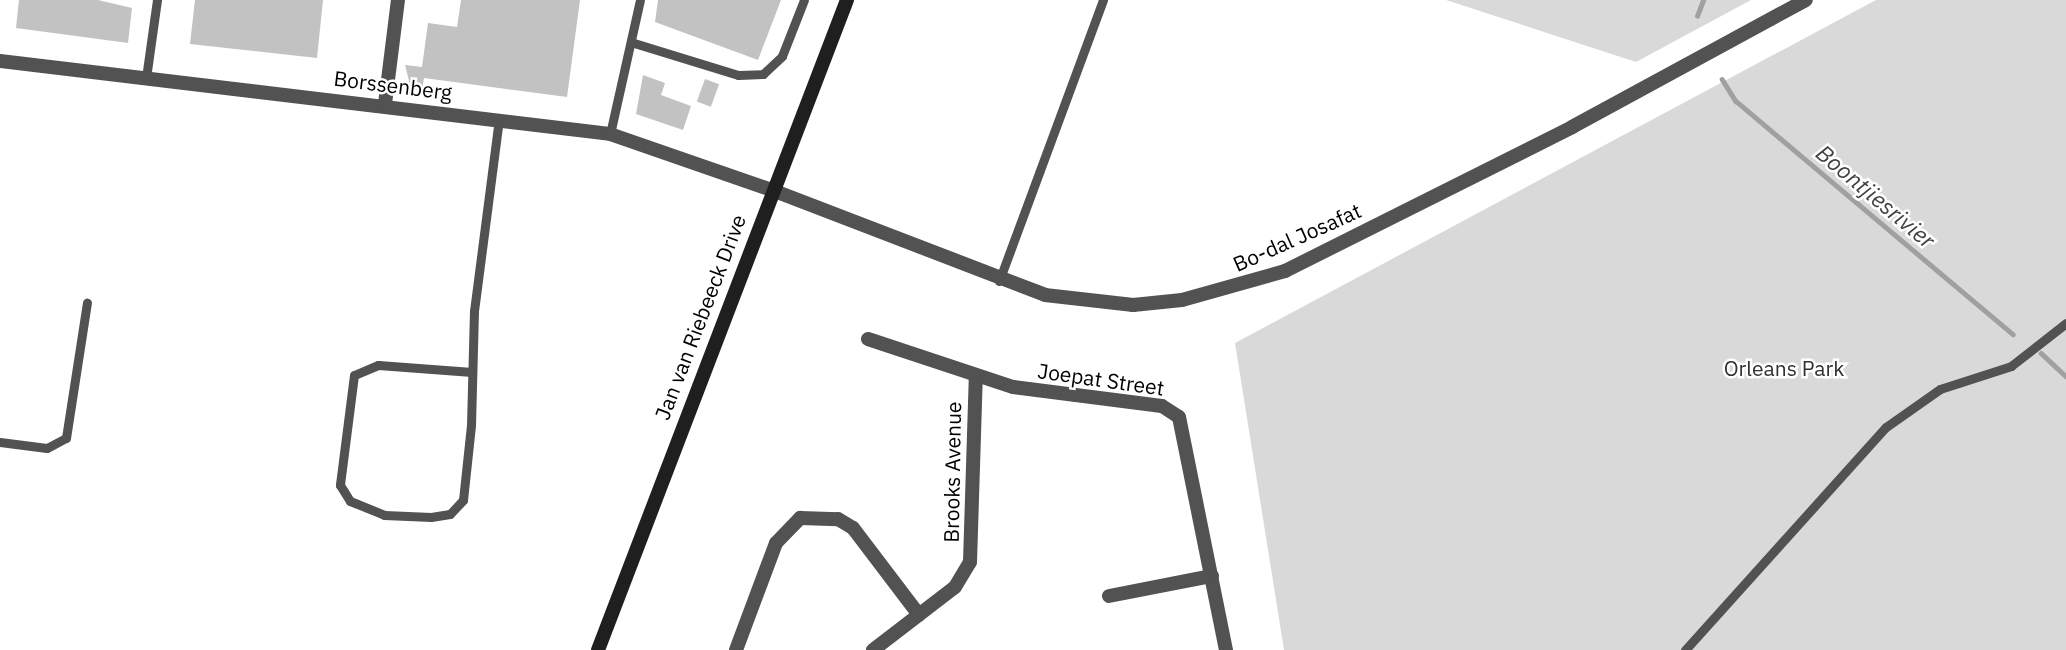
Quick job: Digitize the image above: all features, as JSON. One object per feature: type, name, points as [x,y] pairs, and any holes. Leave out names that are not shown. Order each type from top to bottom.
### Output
[{"type":"main road","name":"Jan van Riebeeck Drive","points":[[598,650],[847,0]]},
{"type":"street","points":[[385,104],[398,0]]},
{"type":"street","name":"Bo-dal Josafat","points":[[772,190],[999,281],[1086,302],[1133,304],[1232,289],[1284,271],[1572,127],[1806,0]]},
{"type":"street","name":"Borssenberg","points":[[0,61],[385,104],[610,134],[772,190]]},
{"type":"street","name":"Joepat Street","points":[[868,339],[976,376],[1046,394],[1162,406],[1179,417],[1226,650]]},
{"type":"street","name":"Brooks Avenue","points":[[873,650],[956,587],[970,562],[976,376]]},
{"type":"street","points":[[736,650],[776,543],[800,518],[838,519],[853,528],[919,615]]},
{"type":"street","points":[[1109,596],[1212,576]]},
{"type":"lane","points":[[146,78],[157,0]]},
{"type":"lane","points":[[610,134],[634,43],[640,0]]},
{"type":"lane","points":[[634,43],[738,75],[763,74],[782,56],[804,0]]},
{"type":"lane","points":[[999,281],[1103,0]]},
{"type":"lane","points":[[472,372],[359,369],[340,485],[350,501],[384,515],[450,514],[463,500],[472,372],[499,120]]},
{"type":"lane","points":[[0,442],[47,448],[66,438],[86,303]]},
{"type":"lane","points":[[1685,650],[1886,427],[1940,389],[2011,366],[2066,323]]},
{"type":"green space","points":[[1446,0],[1751,0],[1636,62]]},
{"type":"green space","name":"Orleans Park","points":[[1876,0],[2066,0],[2066,650],[1284,650],[1235,343]]},
{"type":"building","points":[[19,0],[98,0],[132,8],[128,43],[16,28]]},
{"type":"building","points":[[195,0],[323,0],[317,58],[190,44]]},
{"type":"building","points":[[461,0],[580,0],[567,97],[424,78],[422,90],[411,89],[405,65],[422,67],[428,23],[457,27]]},
{"type":"building","points":[[658,0],[781,0],[758,60],[655,22]]},
{"type":"building","points":[[643,75],[665,83],[661,95],[691,106],[683,130],[636,114]]},
{"type":"building","points":[[705,79],[719,84],[711,107],[697,102]]},
{"type":"waterway","name":"Boontjiesrivier","points":[[1697,16],[1703,0]]},
{"type":"waterway","name":"Boontjiesrivier","points":[[1722,79],[1736,101],[2013,334]]},
{"type":"waterway","name":"Boontjiesrivier","points":[[2041,353],[2066,376]]}]
